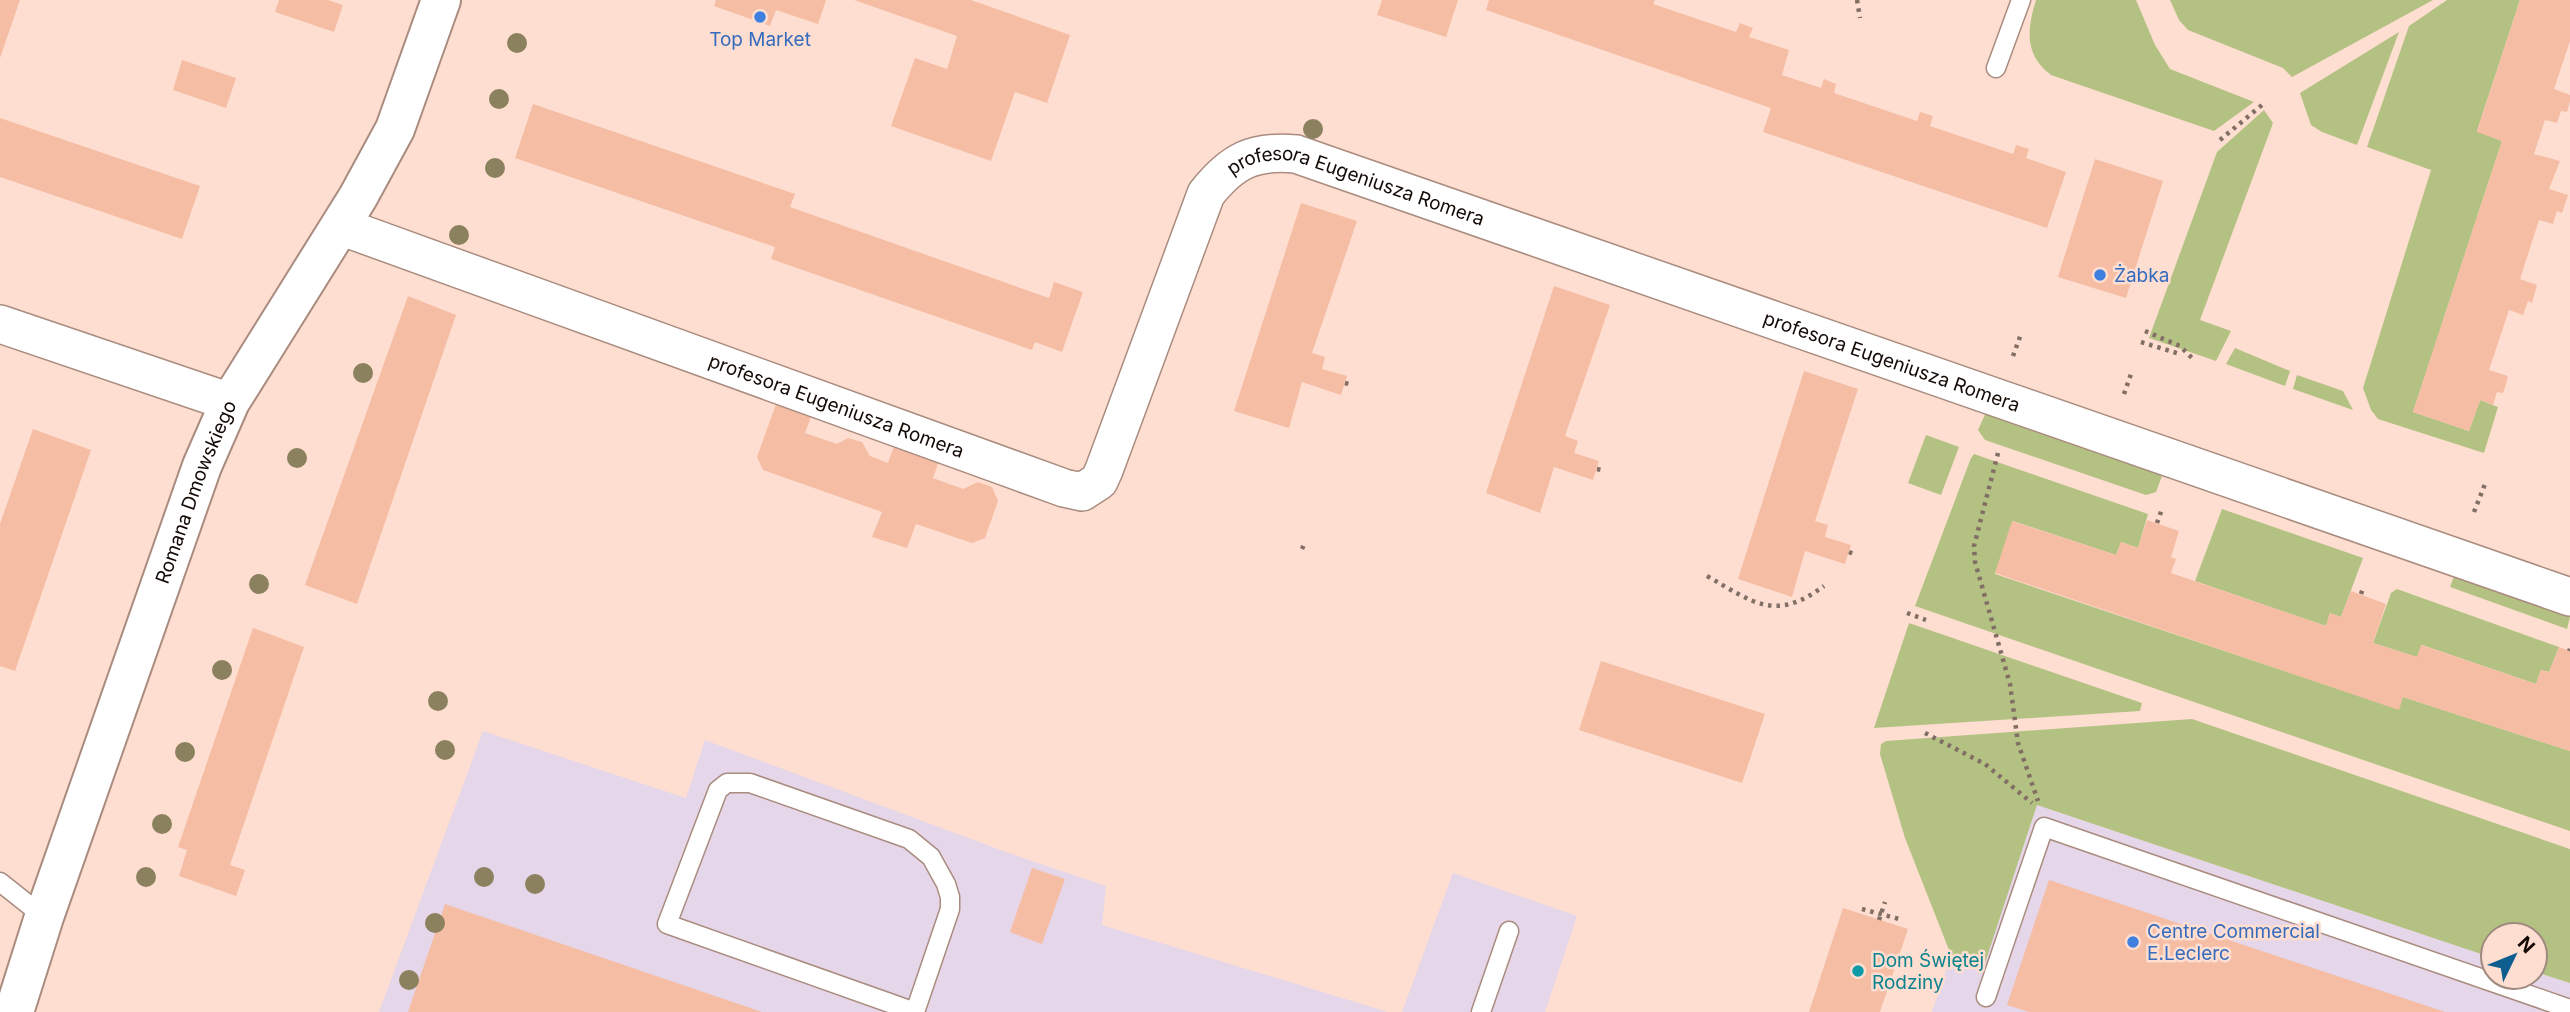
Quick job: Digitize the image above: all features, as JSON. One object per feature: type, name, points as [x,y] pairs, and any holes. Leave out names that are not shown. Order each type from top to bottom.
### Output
[{"type":"street","name":"Romana Dmowskiego","points":[[14,1012],[44,917],[202,466],[230,402],[340,226],[395,129],[441,0]]},
{"type":"street","name":"profesora Eugeniusza Romera","points":[[340,226],[1064,488],[1082,492],[1099,481],[1104,470],[1206,194],[1227,171],[1254,155],[1296,154],[2570,597]]},
{"type":"street","points":[[0,324],[230,402]]},
{"type":"lane","points":[[1996,68],[2021,0]]},
{"type":"lane","points":[[727,783],[750,783],[909,839],[931,857],[946,884],[950,909],[915,1012],[667,924],[718,790],[727,783]]},
{"type":"lane","points":[[1986,998],[2044,827],[2570,1009]]},
{"type":"lane","points":[[0,882],[44,917]]},
{"type":"lane","points":[[1481,1012],[1509,931]]},
{"type":"path","points":[[1857,0],[1860,18]]},
{"type":"path","points":[[2220,140],[2262,106]]},
{"type":"path","points":[[2145,331],[2180,346],[2193,359]]},
{"type":"path","points":[[2013,356],[2021,334]]},
{"type":"path","points":[[2141,342],[2180,354]]},
{"type":"path","points":[[2124,394],[2132,371]]},
{"type":"path","points":[[1345,383],[1352,385]]},
{"type":"path","points":[[1925,733],[1985,764],[2041,811],[2018,743],[2010,684],[1975,562],[1974,545],[1998,453]]},
{"type":"path","points":[[2474,512],[2485,484]]},
{"type":"path","points":[[2157,523],[2162,509]]},
{"type":"path","points":[[1302,549],[1305,542]]},
{"type":"path","points":[[1849,552],[1856,555]]},
{"type":"path","points":[[1707,576],[1747,598],[1773,607],[1797,603],[1824,586]]},
{"type":"path","points":[[1907,613],[1926,620]]},
{"type":"path","points":[[1880,917],[1885,902]]},
{"type":"path","points":[[1862,909],[1880,917],[1899,919]]},
{"type":"shaded area","points":[[483,731],[686,798],[705,740],[1006,852],[1106,886],[1102,925],[1388,1012],[379,1012]]},
{"type":"shaded area","points":[[2037,805],[2479,953],[2479,991],[2549,991],[2549,976],[2570,983],[2570,1012],[1932,1012],[1951,955],[1984,965]]},
{"type":"shaded area","points":[[1453,873],[1577,916],[1545,1012],[1402,1012]]},
{"type":"green space","points":[[2036,0],[2136,0],[2155,45],[2170,69],[2254,102],[2214,131],[2051,75],[2036,59],[2030,41]]},
{"type":"green space","points":[[2170,0],[2433,0],[2292,77],[2283,68],[2188,30],[2179,20]]},
{"type":"green space","points":[[2447,0],[2520,0],[2477,131],[2502,141],[2413,412],[2469,431],[2480,400],[2498,407],[2484,453],[2378,419],[2371,410],[2363,388],[2431,170],[2367,147],[2409,26]]},
{"type":"green space","points":[[2399,32],[2357,145],[2311,125],[2300,93]]},
{"type":"green space","points":[[2264,110],[2273,123],[2200,320],[2231,331],[2216,361],[2149,338],[2217,152]]},
{"type":"green space","points":[[2235,348],[2290,371],[2285,386],[2226,364]]},
{"type":"green space","points":[[2297,375],[2343,391],[2353,410],[2293,389]]},
{"type":"green space","points":[[1988,408],[2161,472],[2156,492],[2146,495],[1985,440],[1978,430]]},
{"type":"green space","points":[[1926,435],[1959,447],[1941,495],[1908,483]]},
{"type":"green space","points":[[1974,454],[2148,514],[2138,548],[2121,542],[2116,555],[2013,521],[1995,574],[2398,709],[2403,697],[2570,751],[2570,831],[1915,606]]},
{"type":"green space","points":[[2222,509],[2363,558],[2341,617],[2330,613],[2326,626],[2195,581]]},
{"type":"green space","points":[[2454,576],[2570,617],[2567,629],[2450,587]]},
{"type":"green space","points":[[2397,589],[2559,647],[2549,672],[2541,670],[2536,684],[2422,645],[2417,657],[2373,643],[2391,593]]},
{"type":"green space","points":[[1909,623],[2142,703],[2140,711],[1874,728]]},
{"type":"green space","points":[[2192,719],[2570,849],[2570,983],[2549,976],[2549,921],[2479,921],[2479,953],[2037,805],[1984,966],[1951,955],[1905,838],[1880,754],[1881,744],[1886,741]]},
{"type":"building","points":[[0,0],[20,0],[0,58]]},
{"type":"building","points":[[279,0],[328,0],[343,5],[334,32],[275,12]]},
{"type":"building","name":"Top Market","points":[[716,0],[826,0],[818,24],[776,10],[770,26],[714,6]]},
{"type":"building","points":[[854,0],[971,0],[1070,35],[1047,103],[1015,92],[991,161],[891,126],[915,58],[947,69],[957,36]]},
{"type":"building","points":[[1382,0],[1458,0],[1446,37],[1377,15]]},
{"type":"building","points":[[1489,0],[1655,0],[1653,4],[1736,32],[1740,23],[1753,28],[1749,37],[1789,50],[1782,75],[1821,88],[1824,79],[1836,84],[1834,93],[1917,121],[1920,112],[1933,116],[1930,126],[2013,154],[2016,145],[2029,149],[2026,158],[2066,172],[2047,228],[1763,132],[1771,108],[1486,10]]},
{"type":"building","points":[[2520,0],[2570,0],[2570,41],[2554,89],[2570,95],[2570,101],[2567,112],[2561,111],[2557,123],[2545,120],[2534,154],[2560,161],[2549,189],[2568,195],[2562,213],[2557,211],[2553,224],[2539,220],[2520,279],[2537,285],[2532,303],[2528,301],[2523,315],[2509,310],[2489,370],[2508,376],[2506,384],[2503,393],[2497,392],[2493,405],[2480,400],[2469,431],[2413,412],[2502,141],[2477,132]]},
{"type":"building","points":[[182,60],[236,78],[226,108],[173,90]]},
{"type":"building","points":[[533,104],[795,194],[790,207],[1049,298],[1054,282],[1083,292],[1062,352],[1035,342],[1032,350],[771,259],[775,247],[515,158]]},
{"type":"building","points":[[0,118],[200,186],[182,239],[0,177]]},
{"type":"building","points":[[2095,159],[2163,181],[2126,298],[2058,277]]},
{"type":"building","points":[[1301,203],[1357,221],[1312,353],[1325,357],[1322,369],[1347,376],[1341,395],[1302,382],[1289,428],[1234,411]]},
{"type":"building","points":[[1554,286],[1610,305],[1565,436],[1578,441],[1574,453],[1599,461],[1593,480],[1554,467],[1540,513],[1486,493]]},
{"type":"building","points":[[408,296],[456,315],[357,604],[305,585]]},
{"type":"building","points":[[1804,371],[1858,389],[1815,521],[1828,525],[1825,537],[1851,545],[1845,564],[1805,551],[1792,597],[1738,579]]},
{"type":"building","points":[[791,401],[801,404],[799,413],[811,417],[805,433],[837,444],[848,438],[862,442],[870,456],[888,463],[894,446],[939,461],[933,478],[963,489],[978,482],[992,487],[998,501],[985,538],[972,543],[916,524],[907,548],[872,537],[882,512],[763,470],[757,457],[776,404],[788,409]]},
{"type":"building","points":[[33,429],[91,450],[15,671],[0,666],[0,524]]},
{"type":"building","points":[[2147,520],[2179,531],[2171,557],[2176,559],[2171,573],[2326,626],[2330,613],[2341,617],[2351,591],[2386,604],[2373,643],[2417,657],[2421,645],[2536,684],[2541,670],[2549,672],[2559,647],[2570,651],[2570,751],[2403,697],[2399,710],[1995,573],[2012,521],[2116,555],[2121,542],[2138,548]]},
{"type":"building","points":[[253,628],[304,647],[230,865],[245,870],[236,896],[179,876],[187,850],[178,847]]},
{"type":"building","points":[[1601,661],[1765,714],[1742,783],[1579,730]]},
{"type":"building","points":[[1032,868],[1065,879],[1042,944],[1010,932]]},
{"type":"building","name":"Centre Commercial E.Leclerc","points":[[2049,880],[2445,1012],[2029,1012],[2007,1005]]},
{"type":"building","points":[[445,904],[762,1012],[408,1012]]},
{"type":"building","name":"Dom Świętej Rodziny","points":[[1843,908],[1908,929],[1880,1012],[1809,1012]]},
{"type":"place","name":"Top Market","points":[[760,17]]},
{"type":"place","name":"Żabka","points":[[2100,275]]},
{"type":"place","name":"Centre Commercial E.Leclerc","points":[[2133,942]]},
{"type":"place","name":"Dom Świętej Rodziny","points":[[1858,971]]}]
